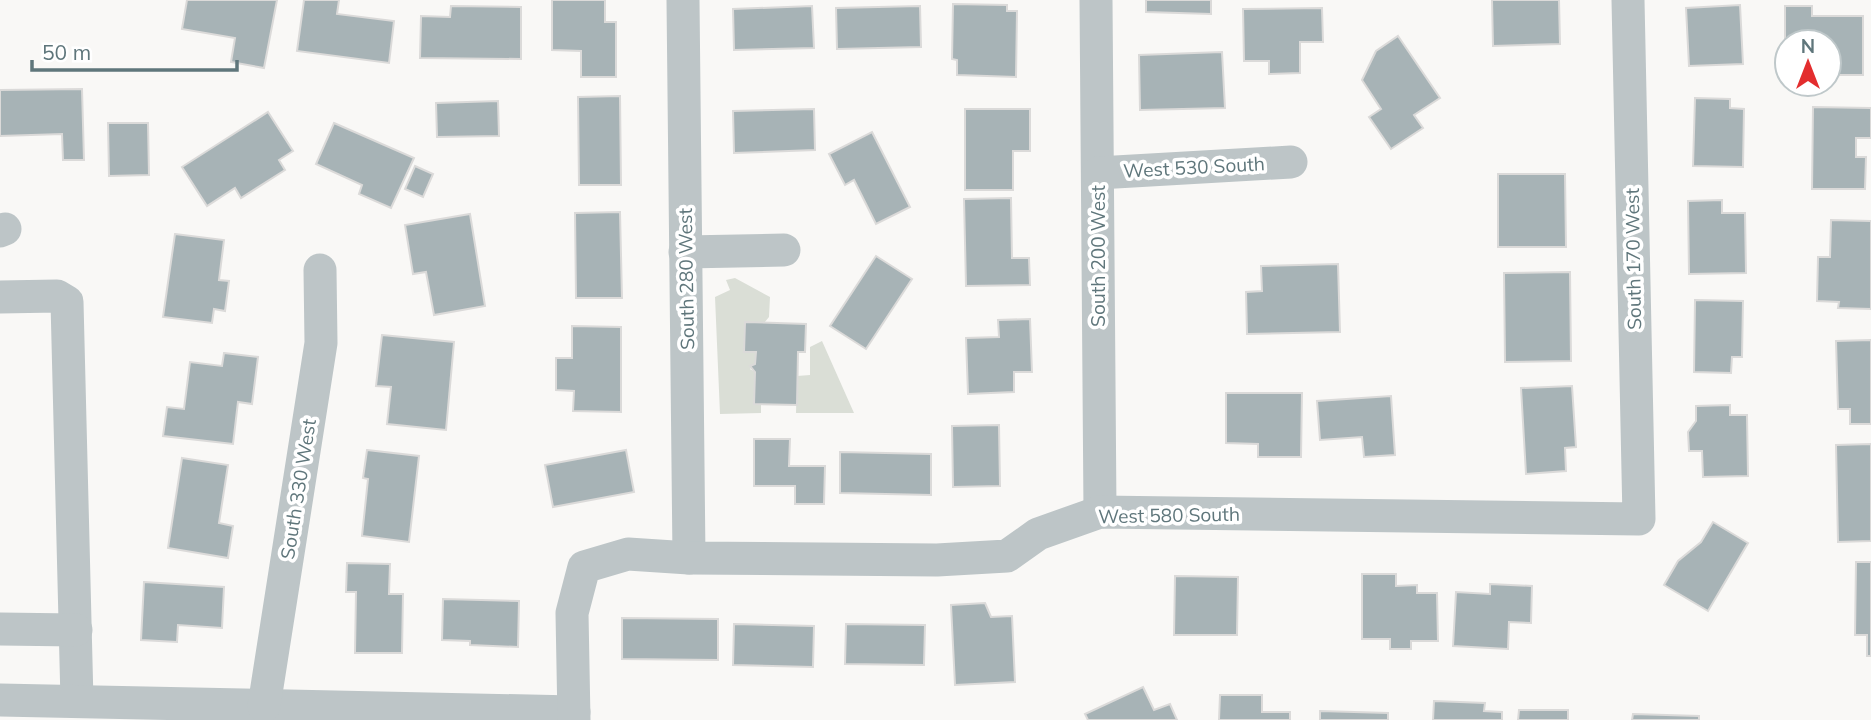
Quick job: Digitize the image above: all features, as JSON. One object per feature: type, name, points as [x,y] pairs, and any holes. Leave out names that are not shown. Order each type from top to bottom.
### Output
[{"type":"street","name":"South 280 West","points":[[683,0],[690,558]]},
{"type":"street","name":"South 200 West","points":[[1096,0],[1100,512]]},
{"type":"street","name":"South 170 West","points":[[1628,0],[1639,519]]},
{"type":"street","name":"West 530 South","points":[[1098,173],[1291,162]]},
{"type":"street","points":[[685,252],[784,250]]},
{"type":"street","name":"South 330 West","points":[[264,706],[321,343],[320,270]]},
{"type":"street","points":[[0,297],[57,296],[67,302],[78,701]]},
{"type":"street","name":"West 580 South","points":[[574,716],[572,613],[584,567],[628,554],[690,558],[937,560],[1007,556],[1038,534],[1100,512],[1639,519]]},
{"type":"street","points":[[0,629],[76,630]]},
{"type":"street","points":[[0,700],[78,701],[113,711],[264,706],[574,716]]},
{"type":"shaded area","points":[[735,278],[770,297],[769,317],[764,323],[745,323],[744,351],[756,352],[755,364],[750,369],[755,372],[754,404],[761,404],[761,413],[720,414],[715,297],[730,290],[726,280]]},
{"type":"shaded area","points":[[822,341],[854,413],[796,413],[797,376],[810,375],[810,347]]},
{"type":"building","points":[[187,0],[277,0],[264,68],[231,62],[235,38],[182,29]]},
{"type":"building","points":[[304,0],[339,0],[337,14],[394,21],[389,63],[297,51]]},
{"type":"building","points":[[552,0],[605,0],[605,22],[616,22],[616,77],[581,77],[581,51],[552,50]]},
{"type":"building","points":[[1146,0],[1211,0],[1211,14],[1146,12]]},
{"type":"building","points":[[1492,0],[1559,0],[1560,44],[1493,46]]},
{"type":"building","points":[[953,4],[1007,5],[1007,11],[1017,11],[1016,77],[957,75],[957,60],[952,59]]},
{"type":"building","points":[[1740,5],[1743,64],[1689,66],[1686,8]]},
{"type":"building","points":[[451,6],[521,7],[521,59],[420,58],[421,16],[450,17]]},
{"type":"building","points":[[812,6],[814,48],[734,50],[733,9]]},
{"type":"building","points":[[920,6],[921,47],[837,49],[836,8]]},
{"type":"building","points":[[1785,6],[1812,6],[1812,16],[1863,16],[1863,75],[1843,75],[1843,28],[1785,28]]},
{"type":"building","points":[[1322,8],[1323,42],[1300,42],[1300,73],[1269,74],[1269,61],[1244,61],[1243,9]]},
{"type":"building","points":[[1398,36],[1440,98],[1414,115],[1423,128],[1391,149],[1369,117],[1381,109],[1362,80],[1376,51]]},
{"type":"building","points":[[1222,52],[1225,108],[1140,110],[1139,55]]},
{"type":"building","points":[[82,89],[84,160],[63,160],[62,134],[0,136],[0,90]]},
{"type":"building","points":[[620,96],[621,185],[579,185],[578,97]]},
{"type":"building","points":[[1695,98],[1730,99],[1730,108],[1744,109],[1743,167],[1693,166]]},
{"type":"building","points":[[498,101],[499,136],[437,137],[436,103]]},
{"type":"building","points":[[1813,107],[1871,108],[1871,138],[1856,138],[1856,157],[1866,157],[1865,189],[1812,189]]},
{"type":"building","points":[[814,109],[815,150],[734,153],[733,111]]},
{"type":"building","points":[[965,109],[1030,109],[1030,151],[1013,151],[1013,190],[965,190]]},
{"type":"building","points":[[268,112],[293,151],[279,160],[285,170],[241,198],[235,188],[207,206],[182,167]]},
{"type":"building","points":[[108,123],[148,123],[149,175],[109,176]]},
{"type":"building","points":[[334,123],[414,158],[391,208],[359,194],[362,185],[316,164]]},
{"type":"building","points":[[872,132],[910,207],[876,224],[854,180],[845,185],[829,154]]},
{"type":"building","points":[[415,166],[433,174],[423,197],[405,189]]},
{"type":"building","points":[[1498,174],[1565,174],[1566,247],[1498,247]]},
{"type":"building","points":[[1011,198],[1012,258],[1029,258],[1030,285],[966,286],[964,199]]},
{"type":"building","points":[[1722,200],[1722,213],[1745,213],[1746,273],[1689,274],[1688,201]]},
{"type":"building","points":[[620,212],[622,298],[576,298],[575,213]]},
{"type":"building","points":[[470,214],[485,306],[434,315],[426,272],[413,274],[405,225]]},
{"type":"building","points":[[1831,220],[1871,221],[1871,309],[1838,308],[1839,302],[1817,301],[1818,257],[1830,257]]},
{"type":"building","points":[[175,234],[224,240],[219,280],[229,281],[225,311],[214,309],[212,323],[163,317]]},
{"type":"building","points":[[876,256],[912,279],[866,349],[830,326]]},
{"type":"building","points":[[1338,264],[1340,332],[1247,334],[1246,292],[1262,291],[1261,266]]},
{"type":"building","points":[[1570,272],[1571,361],[1505,362],[1504,273]]},
{"type":"building","points":[[1695,300],[1743,301],[1742,357],[1732,357],[1731,373],[1694,372]]},
{"type":"building","points":[[1030,319],[1032,372],[1014,372],[1014,392],[968,394],[966,338],[999,337],[998,320]]},
{"type":"building","points":[[745,322],[806,324],[805,352],[798,352],[797,405],[754,404],[755,372],[750,366],[755,364],[756,352],[744,352]]},
{"type":"building","points":[[572,326],[621,327],[621,412],[573,411],[574,391],[556,390],[556,358],[572,358]]},
{"type":"building","points":[[382,335],[454,342],[446,430],[387,424],[391,387],[376,386]]},
{"type":"building","points":[[1871,340],[1871,424],[1850,424],[1850,409],[1838,409],[1836,341]]},
{"type":"building","points":[[224,353],[258,357],[252,404],[238,402],[233,444],[163,436],[167,407],[184,409],[190,362],[222,366]]},
{"type":"building","points":[[1572,386],[1576,447],[1565,448],[1566,471],[1526,474],[1521,388]]},
{"type":"building","points":[[1226,393],[1302,393],[1301,457],[1258,457],[1258,444],[1226,443]]},
{"type":"building","points":[[1391,396],[1395,455],[1364,457],[1362,437],[1320,440],[1317,401]]},
{"type":"building","points":[[1730,405],[1730,415],[1747,415],[1748,476],[1703,477],[1702,451],[1689,451],[1688,432],[1696,421],[1696,406]]},
{"type":"building","points":[[999,425],[1000,486],[953,487],[952,426]]},
{"type":"building","points":[[754,439],[790,439],[789,466],[825,466],[824,504],[795,504],[795,486],[754,486]]},
{"type":"building","points":[[1871,444],[1871,541],[1838,542],[1836,445]]},
{"type":"building","points":[[367,450],[419,456],[409,542],[362,536],[368,479],[363,478]]},
{"type":"building","points":[[626,450],[634,492],[553,507],[545,465]]},
{"type":"building","points":[[840,452],[931,454],[931,495],[840,493]]},
{"type":"building","points":[[182,458],[228,465],[219,523],[233,526],[228,558],[168,548]]},
{"type":"building","points":[[1713,522],[1748,543],[1708,611],[1664,585],[1678,561],[1701,542]]},
{"type":"building","points":[[1856,562],[1871,562],[1871,656],[1867,656],[1867,635],[1855,635]]},
{"type":"building","points":[[347,563],[390,564],[389,594],[403,594],[402,653],[355,653],[356,592],[346,592]]},
{"type":"building","points":[[1362,574],[1396,574],[1396,586],[1417,585],[1417,593],[1437,593],[1438,641],[1411,641],[1411,649],[1390,649],[1390,639],[1362,639]]},
{"type":"building","points":[[1175,576],[1238,577],[1237,635],[1174,635]]},
{"type":"building","points":[[144,582],[224,587],[222,628],[178,625],[177,642],[141,640]]},
{"type":"building","points":[[1490,584],[1532,586],[1531,623],[1509,622],[1508,649],[1453,646],[1456,592],[1490,594]]},
{"type":"building","points":[[443,599],[519,601],[518,647],[470,645],[470,641],[442,640]]},
{"type":"building","points":[[985,603],[991,617],[1012,616],[1015,682],[955,685],[951,605]]},
{"type":"building","points":[[622,618],[718,619],[718,660],[622,659]]},
{"type":"building","points":[[734,624],[814,626],[813,667],[733,665]]},
{"type":"building","points":[[846,624],[925,625],[924,665],[845,664]]},
{"type":"building","points":[[1143,687],[1154,710],[1170,704],[1177,720],[1088,720],[1085,714]]},
{"type":"building","points":[[1220,695],[1262,695],[1262,712],[1290,712],[1290,720],[1219,720]]},
{"type":"building","points":[[1434,701],[1485,703],[1484,711],[1502,712],[1502,720],[1433,720]]},
{"type":"building","points":[[1519,710],[1568,710],[1568,720],[1518,720]]},
{"type":"building","points":[[1320,711],[1388,713],[1388,720],[1320,720]]},
{"type":"building","points":[[1633,714],[1699,716],[1699,720],[1632,720]]}]
